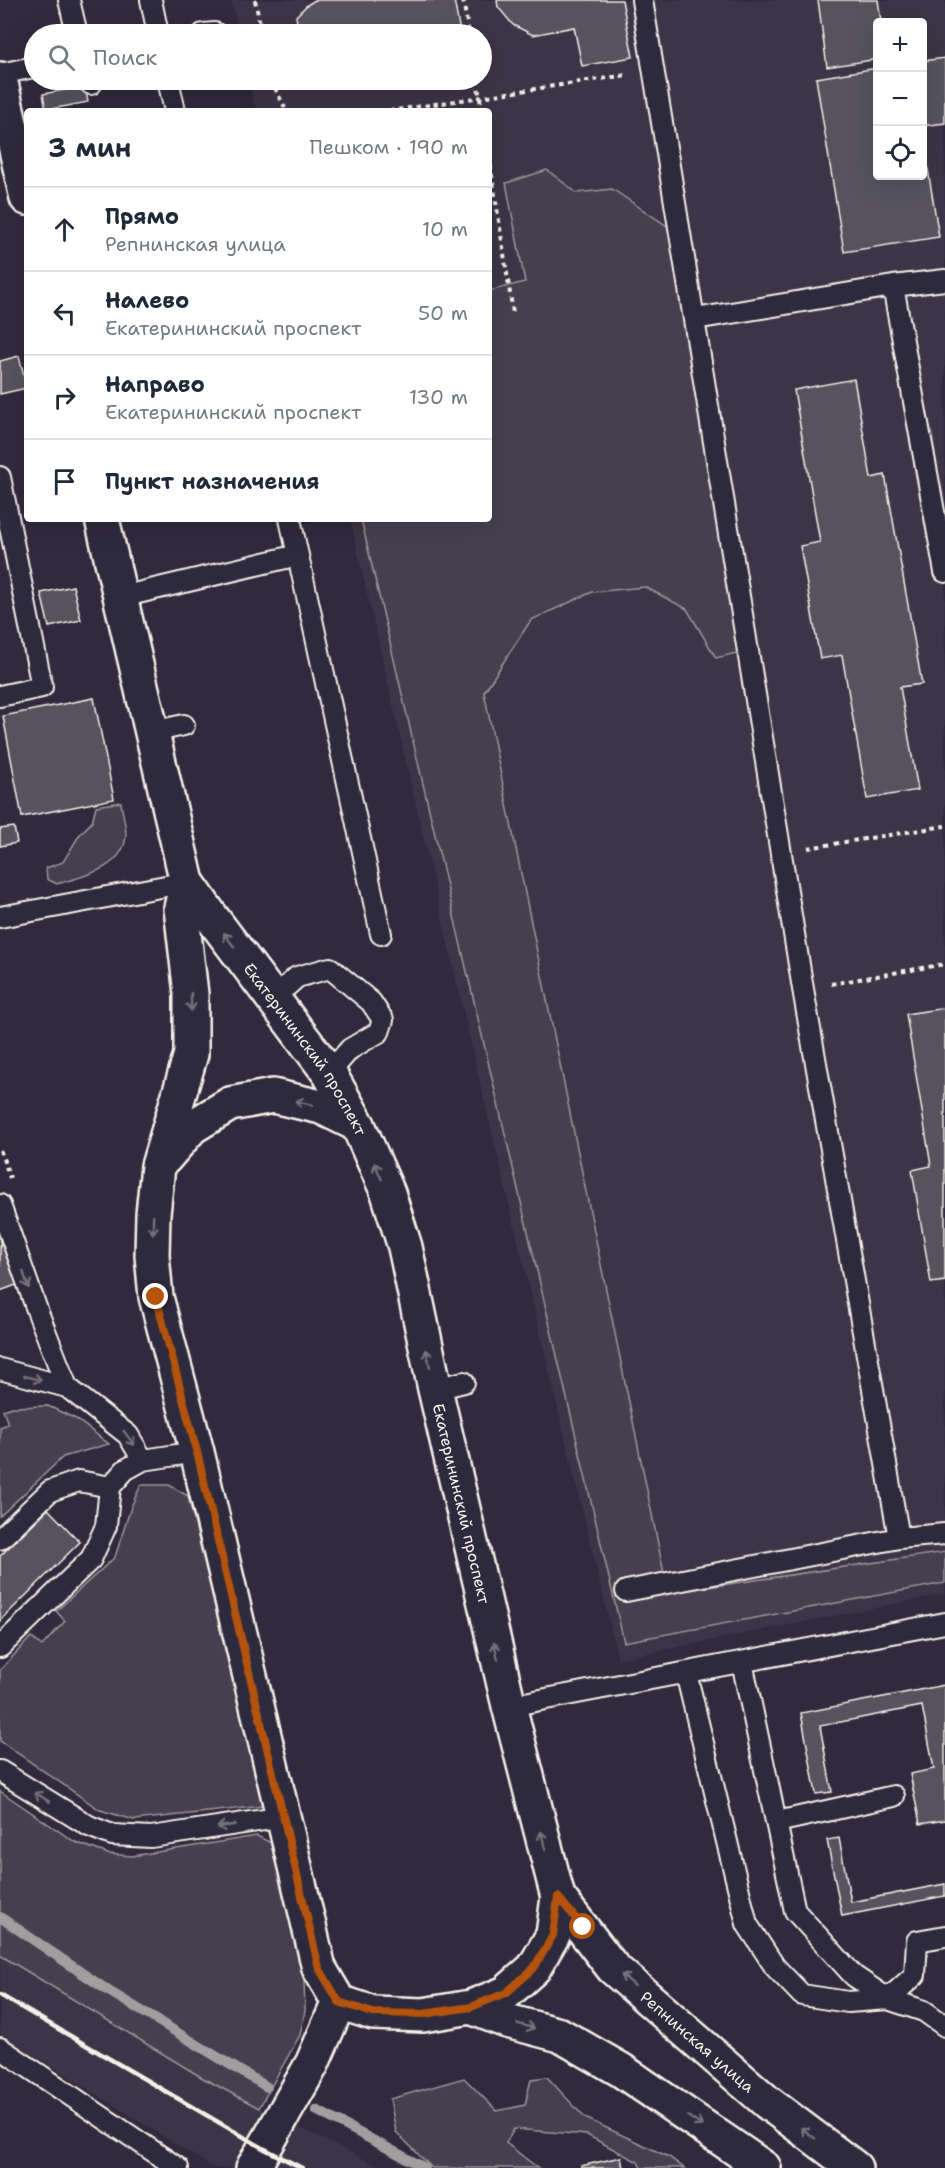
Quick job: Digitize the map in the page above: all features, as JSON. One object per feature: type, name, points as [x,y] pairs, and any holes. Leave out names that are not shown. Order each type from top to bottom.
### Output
[{"type":"street","points":[[0,79],[24,185]]},
{"type":"street","name":"Екатерининский проспект","points":[[103,522],[187,882],[329,1073],[358,1125],[388,1193],[449,1386],[509,1707],[558,1897],[553,1935],[534,1968],[506,1993],[471,2007],[423,2014],[373,2013],[339,2002],[319,1968],[197,1452],[156,1297],[152,1255],[158,1166],[191,1054],[191,994],[181,908],[187,882]]},
{"type":"street","points":[[158,1166],[192,1127],[230,1104],[273,1096],[321,1107],[358,1125]]},
{"type":"street","name":"Репнинская улица","points":[[558,1897],[614,1968],[767,2102],[855,2168]]},
{"type":"street","points":[[253,2168],[312,2064],[339,2002]]},
{"type":"street","points":[[471,2007],[507,2021],[560,2035],[621,2070],[764,2168]]},
{"type":"lane","points":[[69,0],[75,24]]},
{"type":"lane","points":[[151,0],[156,24]]},
{"type":"lane","points":[[642,0],[803,989],[899,1538]]},
{"type":"lane","points":[[0,74],[24,69]]},
{"type":"lane","points":[[170,90],[174,108]]},
{"type":"lane","points":[[695,319],[893,286],[945,280]]},
{"type":"lane","points":[[893,286],[945,572]]},
{"type":"lane","points":[[0,477],[42,687],[0,696]]},
{"type":"lane","points":[[291,522],[381,934]]},
{"type":"lane","points":[[121,597],[298,555]]},
{"type":"lane","points":[[152,732],[184,725]]},
{"type":"lane","points":[[0,917],[187,882]]},
{"type":"lane","points":[[269,993],[287,986],[297,977],[330,968],[371,1002],[383,1020],[379,1032],[350,1049],[329,1073]]},
{"type":"lane","points":[[0,1205],[67,1387]]},
{"type":"lane","points":[[0,1369],[67,1387],[128,1435],[143,1460]]},
{"type":"lane","points":[[0,1647],[90,1559],[106,1526],[110,1487],[125,1470],[143,1460],[197,1452]]},
{"type":"lane","points":[[0,1539],[50,1491],[79,1481],[110,1487]]},
{"type":"lane","points":[[626,1590],[899,1538],[945,1534]]},
{"type":"lane","points":[[509,1707],[945,1623]]},
{"type":"lane","points":[[742,1662],[795,1911],[854,1976],[888,1999],[924,2011],[945,2026]]},
{"type":"lane","points":[[686,1673],[747,1924],[776,1967],[802,1995],[848,2002],[888,1999],[915,1975],[917,1941],[945,1936]]},
{"type":"lane","points":[[0,1771],[89,1826],[112,1835],[151,1837],[284,1818]]},
{"type":"lane","points":[[777,1822],[894,1796]]},
{"type":"lane","points":[[0,2048],[178,2168]]},
{"type":"path","points":[[255,0],[260,24]]},
{"type":"path","points":[[463,0],[467,24]]},
{"type":"path","points":[[408,108],[655,71]]},
{"type":"path","points":[[276,90],[285,108]]},
{"type":"path","points":[[479,90],[482,108]]},
{"type":"path","points":[[492,176],[513,313]]},
{"type":"path","points":[[781,852],[945,826]]},
{"type":"path","points":[[803,989],[945,964]]},
{"type":"shaded area","points":[[231,0],[945,0],[945,1594],[618,1659],[476,1066],[351,522],[492,522],[492,108],[255,108],[251,90],[492,90],[492,24],[237,24]]},
{"type":"shaded area","points":[[547,170],[577,193],[612,189],[670,228],[741,652],[716,658],[687,609],[645,587],[592,592],[531,620],[484,692],[668,1593],[945,1552],[945,1583],[624,1642],[362,522],[492,522],[492,290],[525,282],[506,183]]},
{"type":"shaded area","points":[[121,802],[126,835],[124,847],[118,856],[100,869],[78,878],[57,884],[47,879],[46,868],[63,862],[80,834],[92,822],[96,806]]},
{"type":"shaded area","points":[[48,1406],[76,1419],[109,1444],[63,1457],[0,1516],[0,1427],[8,1424],[3,1410],[12,1407]]},
{"type":"shaded area","points":[[141,1485],[169,1485],[188,1496],[264,1806],[134,1820],[100,1810],[0,1741],[0,1670],[31,1637],[42,1646],[65,1621],[56,1611],[115,1557],[131,1507]]},
{"type":"shaded area","points":[[0,1791],[75,1842],[108,1854],[132,1856],[257,1836],[271,1843],[304,1981],[305,2011],[300,2035],[259,2108],[201,2077],[0,1955]]},
{"type":"shaded area","points":[[0,1955],[201,2077],[383,2168],[214,2168],[0,2034]]},
{"type":"shaded area","points":[[547,2077],[585,2118],[669,2157],[684,2168],[641,2168],[638,2162],[587,2135],[514,2129],[506,2143],[538,2168],[432,2168],[396,2132],[390,2099],[464,2078],[497,2111],[525,2105],[531,2079]]},
{"type":"building","points":[[315,0],[454,0],[458,24],[297,24],[296,16]]},
{"type":"building","points":[[497,0],[622,0],[633,57],[582,66],[574,27],[533,35],[513,25],[498,7]]},
{"type":"building","points":[[818,0],[878,0],[880,18],[873,18],[873,60],[827,67]]},
{"type":"building","points":[[945,58],[945,123],[927,125],[927,60]]},
{"type":"building","points":[[873,69],[873,180],[927,180],[927,164],[939,237],[844,252],[816,78]]},
{"type":"building","points":[[64,90],[86,90],[88,102],[46,108],[43,94]]},
{"type":"building","points":[[19,356],[24,376],[24,389],[0,394],[0,361]]},
{"type":"building","points":[[854,379],[871,478],[885,475],[922,684],[900,687],[918,790],[867,799],[842,655],[820,659],[800,546],[820,542],[794,390]]},
{"type":"building","points":[[73,586],[81,620],[49,627],[41,593]]},
{"type":"building","points":[[94,698],[114,799],[22,817],[3,716]]},
{"type":"building","points":[[14,827],[17,843],[0,846],[0,829]]},
{"type":"building","points":[[945,1008],[945,1281],[931,1283],[912,1170],[931,1166],[906,1014]]},
{"type":"building","points":[[0,1236],[19,1284],[0,1291]]},
{"type":"building","points":[[48,1509],[80,1542],[0,1621],[0,1556]]},
{"type":"building","points":[[945,1685],[945,1820],[920,1824],[910,1774],[934,1769],[922,1706],[820,1726],[832,1792],[816,1794],[801,1713]]},
{"type":"building","points":[[839,1838],[851,1902],[945,1884],[945,1896],[842,1916],[827,1840]]},
{"type":"building","points":[[621,2157],[623,2168],[582,2168],[581,2166]]},
{"type":"waterway","points":[[0,1917],[107,1990],[267,2087]]},
{"type":"waterway","points":[[316,2110],[425,2168]]},
{"type":"railway","points":[[0,1995],[263,2148],[302,2168]]},
{"type":"route","points":[[156,1297],[197,1452],[319,1968],[339,2002],[373,2013],[398,2015],[471,2007],[506,1993],[534,1968],[553,1935],[558,1897],[583,1927]]}]
